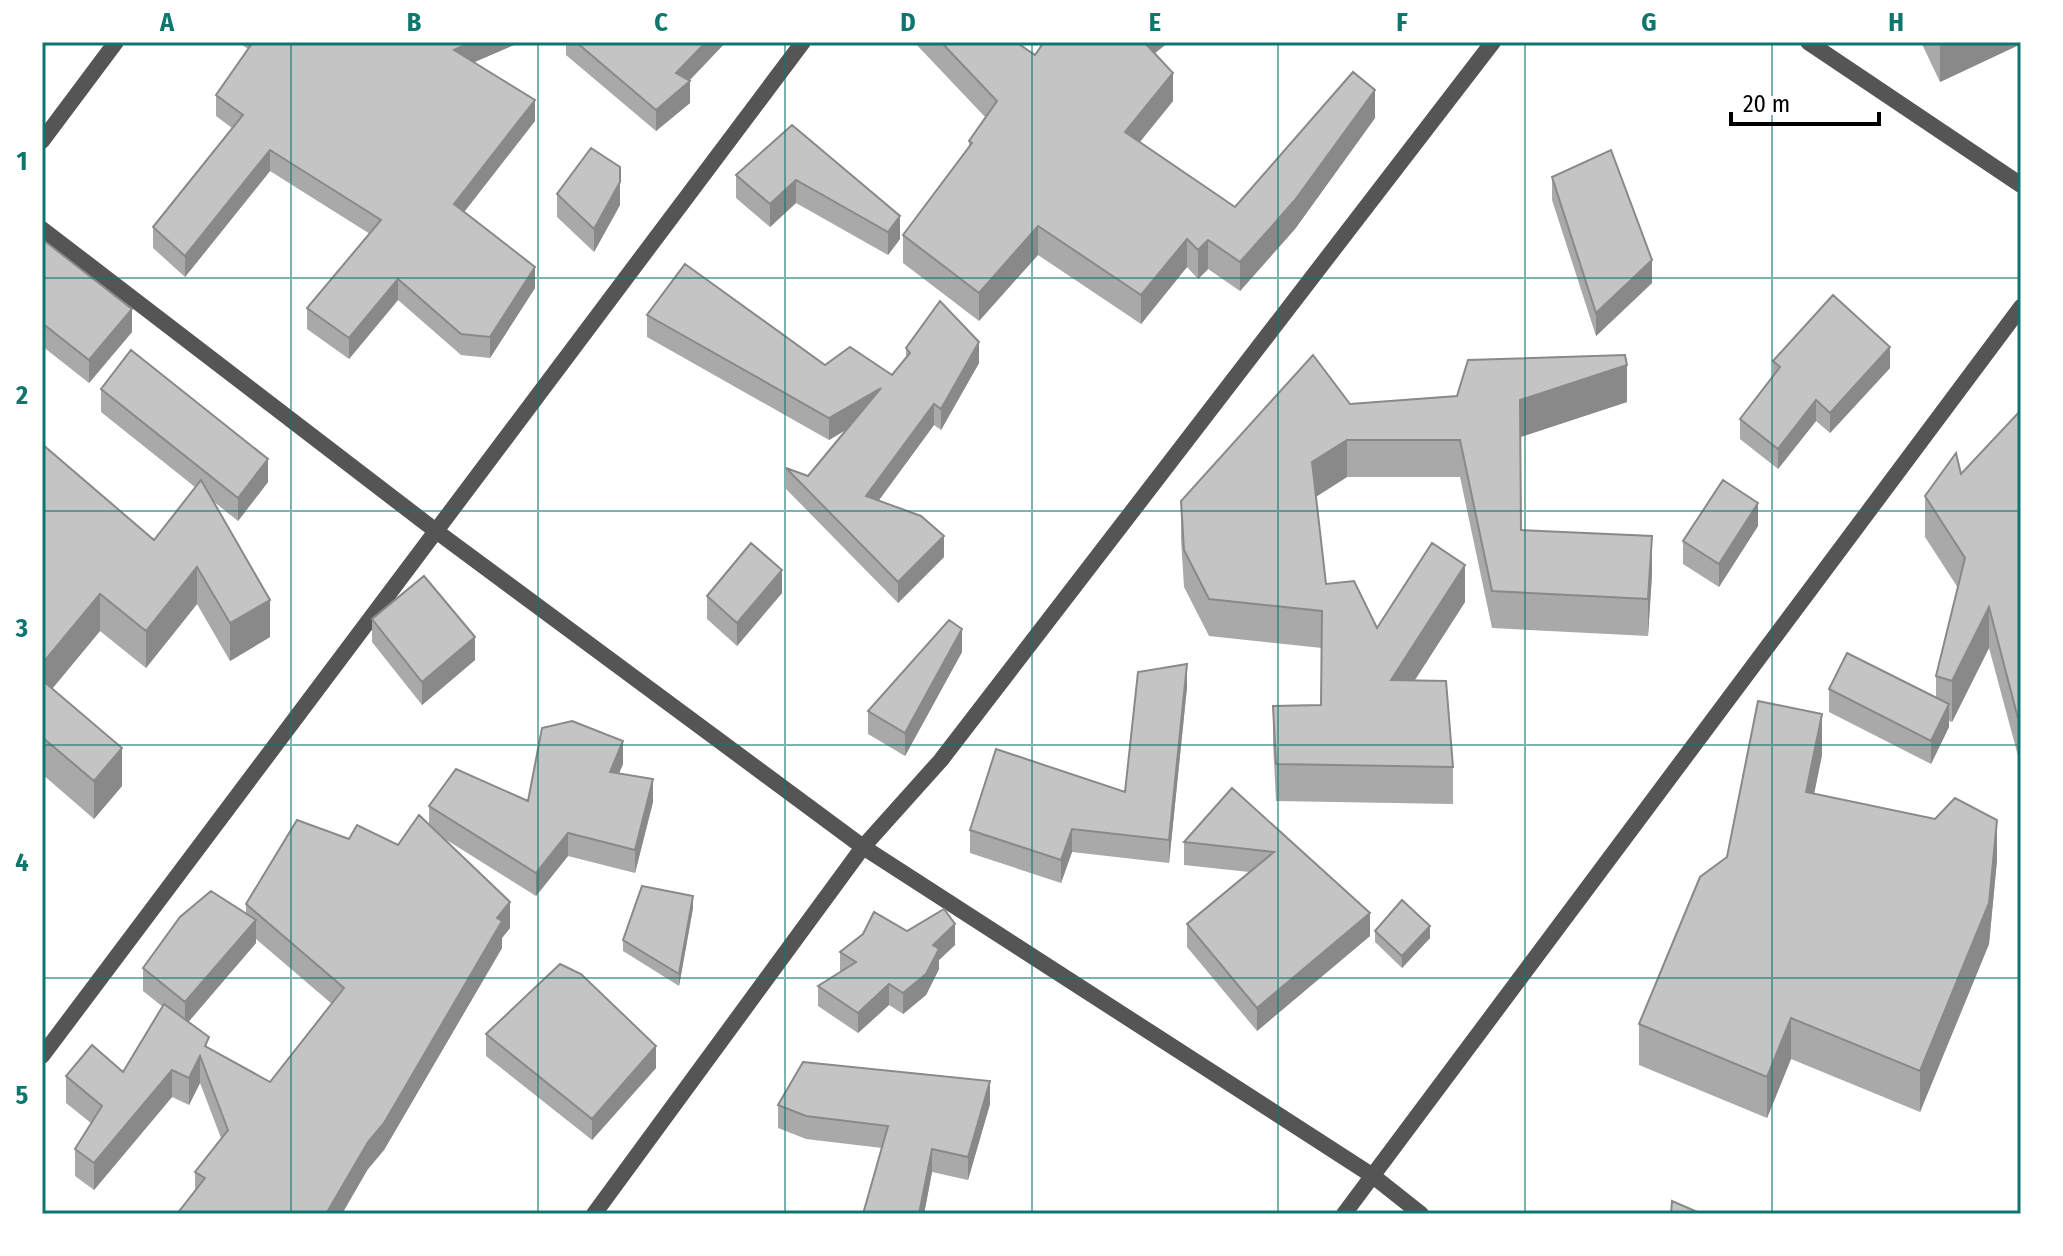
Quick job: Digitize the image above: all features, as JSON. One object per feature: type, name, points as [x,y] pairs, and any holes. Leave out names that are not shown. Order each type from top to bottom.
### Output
[{"type":"street","points":[[42,141],[116,42]]},
{"type":"street","points":[[42,1056],[803,42]]},
{"type":"street","points":[[594,1214],[863,847],[941,760],[1493,42]]},
{"type":"street","points":[[1808,42],[2021,185]]},
{"type":"street","points":[[42,229],[436,531],[863,847],[1373,1176],[1421,1214]]},
{"type":"street","points":[[1344,1214],[2021,307]]},
{"type":"building","points":[[253,42],[472,42],[454,50],[535,100],[454,204],[535,267],[490,337],[461,334],[398,279],[349,338],[307,308],[381,220],[270,150],[185,256],[153,227],[243,115],[216,95]]},
{"type":"building","points":[[576,42],[706,42],[676,73],[690,81],[656,110]]},
{"type":"building","points":[[941,42],[1016,42],[1035,55],[1044,42],[1144,42],[1173,73],[1125,132],[1235,207],[1353,72],[1375,90],[1295,200],[1240,262],[1208,240],[1198,250],[1187,239],[1141,295],[1038,226],[979,293],[903,235],[972,143],[969,141],[997,101]]},
{"type":"building","points":[[792,125],[900,216],[888,232],[796,180],[770,204],[736,175]]},
{"type":"building","points":[[591,148],[620,167],[620,182],[594,229],[557,194]]},
{"type":"building","points":[[1611,150],[1652,260],[1596,313],[1552,177]]},
{"type":"building","points":[[42,239],[132,309],[89,360],[42,323]]},
{"type":"building","points":[[685,264],[825,365],[850,347],[892,375],[910,353],[906,348],[940,301],[979,342],[941,409],[934,404],[866,496],[921,516],[944,536],[898,582],[786,468],[808,476],[881,388],[829,418],[647,315]]},
{"type":"building","points":[[1833,295],[1890,347],[1830,413],[1816,400],[1778,449],[1740,419],[1780,367],[1773,361]]},
{"type":"building","points":[[131,350],[268,459],[238,498],[101,389]]},
{"type":"building","points":[[1313,355],[1350,404],[1457,396],[1468,360],[1625,355],[1627,365],[1520,400],[1521,530],[1652,536],[1648,599],[1492,591],[1460,440],[1347,440],[1312,462],[1326,584],[1354,581],[1377,628],[1432,543],[1465,565],[1391,680],[1446,681],[1453,767],[1276,764],[1273,706],[1321,705],[1322,611],[1209,599],[1184,550],[1181,501]]},
{"type":"building","points":[[2021,410],[2020,726],[1989,607],[1952,681],[1936,676],[1965,558],[1925,496],[1956,453],[1961,474]]},
{"type":"building","points":[[42,444],[154,540],[201,480],[270,600],[230,623],[197,567],[146,631],[100,594],[42,664]]},
{"type":"building","points":[[1723,480],[1758,503],[1719,564],[1683,541]]},
{"type":"building","points":[[751,543],[782,570],[737,623],[707,596]]},
{"type":"building","points":[[424,576],[475,637],[422,682],[372,619]]},
{"type":"building","points":[[949,620],[962,629],[905,733],[868,711]]},
{"type":"building","points":[[1847,653],[1949,704],[1931,741],[1829,689]]},
{"type":"building","points":[[1187,664],[1169,840],[1072,829],[1061,860],[970,830],[996,749],[1125,792],[1138,672]]},
{"type":"building","points":[[42,680],[122,748],[94,781],[42,737]]},
{"type":"building","points":[[1758,701],[1822,714],[1806,792],[1935,819],[1955,798],[1997,820],[1989,903],[1920,1071],[1791,1018],[1767,1077],[1639,1024],[1700,877],[1727,857]]},
{"type":"building","points":[[572,721],[623,741],[610,772],[653,779],[635,850],[568,833],[536,873],[429,806],[456,769],[528,801],[542,728]]},
{"type":"building","points":[[1232,788],[1370,913],[1257,1008],[1187,924],[1274,852],[1184,842]]},
{"type":"building","points":[[419,815],[510,902],[497,918],[502,921],[384,1123],[368,1142],[326,1214],[177,1214],[205,1178],[195,1172],[228,1130],[200,1056],[189,1078],[172,1070],[94,1163],[75,1149],[102,1106],[66,1076],[92,1045],[123,1072],[164,1004],[209,1037],[205,1046],[270,1082],[344,988],[246,904],[297,820],[349,839],[357,825],[398,845]]},
{"type":"building","points":[[642,886],[693,896],[679,974],[623,940]]},
{"type":"building","points":[[211,891],[256,920],[185,1002],[143,968],[180,917]]},
{"type":"building","points":[[1402,900],[1430,926],[1402,956],[1375,931]]},
{"type":"building","points":[[944,909],[955,924],[933,945],[939,949],[926,974],[903,993],[889,984],[858,1013],[818,986],[856,962],[840,952],[863,934],[874,912],[907,931]]},
{"type":"building","points":[[560,964],[581,974],[656,1046],[592,1119],[486,1034]]},
{"type":"building","points":[[803,1062],[990,1081],[968,1157],[932,1149],[919,1214],[863,1214],[888,1126],[806,1116],[778,1105]]},
{"type":"building","points":[[1672,1201],[1702,1214],[1671,1214]]}]
